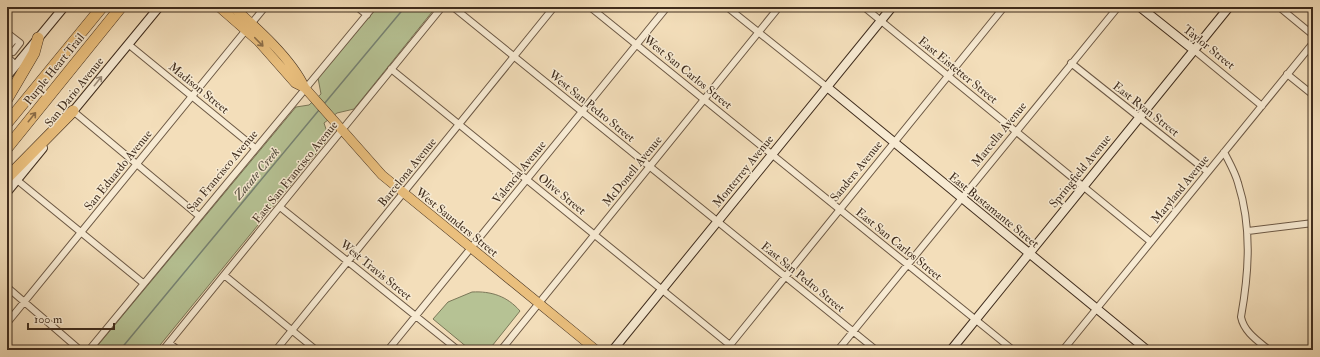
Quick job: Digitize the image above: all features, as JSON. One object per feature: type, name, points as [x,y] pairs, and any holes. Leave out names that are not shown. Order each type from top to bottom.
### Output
[{"type":"highway","name":"Purple Heart Trail","points":[[7,123],[102,7]]},
{"type":"highway","name":"Purple Heart Trail","points":[[7,148],[121,7]]},
{"type":"highway","points":[[7,99],[34,53],[38,38]]},
{"type":"highway","points":[[12,179],[73,112]]},
{"type":"main road","points":[[219,7],[249,27]]},
{"type":"main road","points":[[233,7],[249,27]]},
{"type":"main road","name":"West Saunders Street","points":[[249,27],[295,83],[305,88],[342,132],[382,175],[596,350]]},
{"type":"street","points":[[7,76],[64,7]]},
{"type":"street","name":"San Dario Avenue","points":[[73,112],[159,7]]},
{"type":"street","name":"San Eduardo Avenue","points":[[7,323],[265,7]]},
{"type":"street","points":[[357,7],[367,15]]},
{"type":"street","name":"San Francisco Avenue","points":[[88,350],[373,7]]},
{"type":"street","name":"East San Francisco Avenue","points":[[163,350],[342,132],[442,7]]},
{"type":"street","name":"West San Pedro Street","points":[[453,7],[717,222]]},
{"type":"street","name":"Barcelona Avenue","points":[[276,350],[554,7]]},
{"type":"street","name":"West San Carlos Street","points":[[590,7],[772,155]]},
{"type":"street","name":"Valencia Avenue","points":[[388,350],[472,249],[667,7]]},
{"type":"street","points":[[727,7],[827,87]]},
{"type":"street","name":"McDonell Avenue","points":[[501,350],[540,304],[594,234],[780,7]]},
{"type":"street","name":"East Eistetter Street","points":[[864,7],[1151,242]]},
{"type":"street","name":"Monterrey Avenue","points":[[613,350],[892,7]]},
{"type":"street","name":"Sanders Avenue","points":[[728,347],[1003,7]]},
{"type":"street","name":"Marcella Avenue","points":[[838,350],[1118,7]]},
{"type":"street","name":"Taylor Street","points":[[1140,7],[1262,106]]},
{"type":"street","name":"Springfield Avenue","points":[[951,350],[1229,7]]},
{"type":"street","points":[[1279,7],[1313,35]]},
{"type":"street","points":[[7,33],[20,43],[13,52],[7,48],[13,41],[7,36]]},
{"type":"street","name":"Maryland Avenue","points":[[1063,350],[1313,43]]},
{"type":"street","name":"Madison Street","points":[[128,44],[255,148]]},
{"type":"street","points":[[7,57],[16,65]]},
{"type":"street","name":"East Ryan Street","points":[[1071,63],[1138,118],[1208,172]]},
{"type":"street","name":"Olive Street","points":[[392,69],[662,290],[728,347],[736,350]]},
{"type":"street","points":[[1288,74],[1313,95]]},
{"type":"street","name":"East Bustamante Street","points":[[827,87],[1147,350]]},
{"type":"street","points":[[73,112],[199,216]]},
{"type":"street","points":[[1224,152],[1238,182],[1248,231],[1248,269],[1241,317],[1245,329],[1269,350]]},
{"type":"street","name":"East San Carlos Street","points":[[772,155],[1013,350]]},
{"type":"street","points":[[7,192],[12,179],[81,232],[143,284]]},
{"type":"street","name":"West Travis Street","points":[[280,207],[458,350]]},
{"type":"street","name":"East San Pedro Street","points":[[717,222],[876,350]]},
{"type":"street","points":[[1248,231],[1313,224]]},
{"type":"street","points":[[224,275],[316,350]]},
{"type":"street","points":[[7,287],[80,350]]},
{"type":"street","points":[[169,343],[178,350]]},
{"type":"green space","points":[[377,7],[436,7],[354,109],[337,113],[324,123],[329,138],[156,350],[94,350],[296,107],[309,105],[321,94],[318,78]]},
{"type":"green space","points":[[472,292],[486,292],[504,298],[520,311],[492,346],[479,349],[468,348],[433,319],[448,302]]},
{"type":"waterway","name":"Zacate Creek","points":[[324,104],[405,7]]},
{"type":"waterway","name":"Zacate Creek","points":[[120,350],[319,110]]}]
